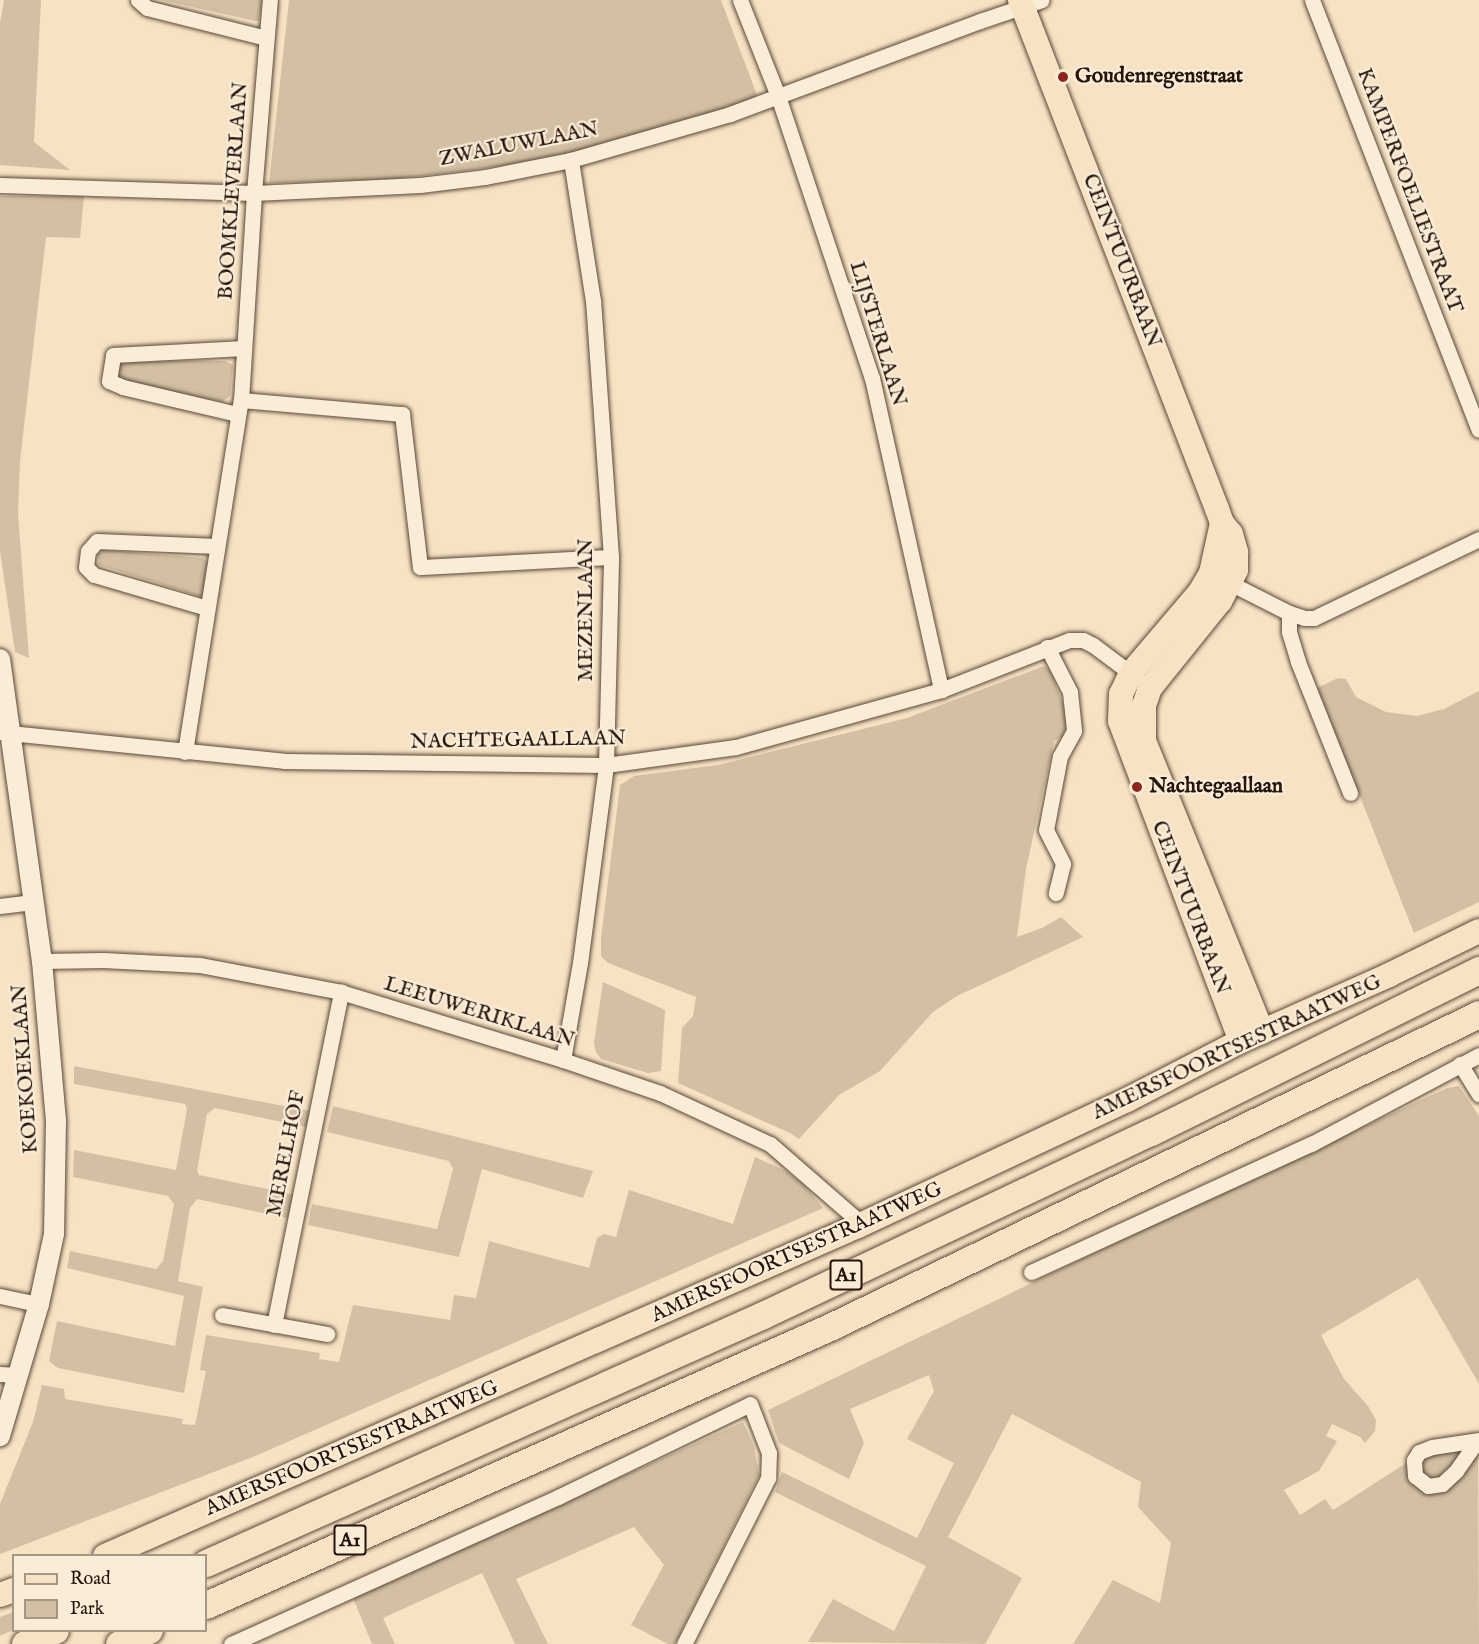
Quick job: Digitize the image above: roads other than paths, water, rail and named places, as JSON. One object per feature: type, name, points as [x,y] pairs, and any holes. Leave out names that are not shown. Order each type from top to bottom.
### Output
[{"type":"highway","name":"A1","points":[[207,1563],[774,1310],[1151,1132],[1479,969]]},
{"type":"highway","name":"A1","points":[[207,1605],[832,1326],[1479,1014]]},
{"type":"highway","points":[[25,1644],[51,1632]]},
{"type":"highway","points":[[119,1644],[145,1632]]},
{"type":"main road","name":"CEINTUURBAAN","points":[[1028,3],[1222,523],[1220,601],[1150,688],[1144,705],[1144,741],[1252,1037]]},
{"type":"main road","name":"CEINTUURBAAN","points":[[1221,579],[1200,592],[1131,673],[1121,694],[1120,721],[1252,1037]]},
{"type":"main road","name":"AMERSFOORTSESTRAATWEG","points":[[110,1554],[858,1226],[1479,931]]},
{"type":"street","points":[[138,0],[147,8],[266,38]]},
{"type":"street","name":"BOOMKLEVERLAAN","points":[[185,752],[239,407],[270,0]]},
{"type":"street","name":"LIJSTERLAAN","points":[[740,0],[778,96],[872,378],[941,690]]},
{"type":"street","name":"KAMPERFOELIESTRAAT","points":[[1312,0],[1479,430]]},
{"type":"street","name":"ZWALUWLAAN","points":[[0,185],[254,193],[420,185],[485,177],[571,160],[730,114],[1028,3]]},
{"type":"street","name":"MEZENLAAN","points":[[563,1060],[580,963],[606,765],[611,557],[592,301],[571,160]]},
{"type":"street","points":[[244,348],[113,355],[110,381],[123,387],[239,407],[402,414],[420,567],[611,557]]},
{"type":"street","points":[[1221,579],[1289,613],[1304,618],[1314,618],[1479,539]]},
{"type":"street","points":[[207,608],[94,575],[86,567],[88,551],[97,541],[217,546]]},
{"type":"street","points":[[1289,613],[1289,632],[1298,662],[1350,793]]},
{"type":"street","name":"NACHTEGAALLAAN","points":[[5,733],[284,762],[606,765],[736,747],[941,690],[1069,640],[1083,639],[1150,688]]},
{"type":"street","points":[[1047,647],[1070,692],[1074,731],[1060,756],[1046,830],[1063,864],[1056,893]]},
{"type":"street","name":"KOEKOEKLAAN","points":[[0,659],[5,733],[42,961],[57,1121],[54,1234],[39,1304],[9,1375],[0,1436]]},
{"type":"street","points":[[0,906],[33,902]]},
{"type":"street","name":"LEEUWERIKLAAN","points":[[42,961],[103,960],[200,965],[341,992],[563,1060],[660,1093],[770,1144],[854,1217],[858,1226]]},
{"type":"street","name":"MERELHOF","points":[[274,1324],[341,992]]},
{"type":"street","points":[[1031,1272],[1311,1144],[1479,1055]]},
{"type":"street","points":[[1460,1064],[1479,1094]]},
{"type":"street","points":[[0,1296],[39,1304]]},
{"type":"street","points":[[222,1315],[327,1334]]},
{"type":"street","points":[[231,1644],[558,1497],[750,1404],[769,1452],[768,1478],[684,1644]]},
{"type":"place","name":"Goudenregenstraat","points":[[1063,77]]},
{"type":"place","name":"Nachtegaallaan","points":[[1137,787]]}]
